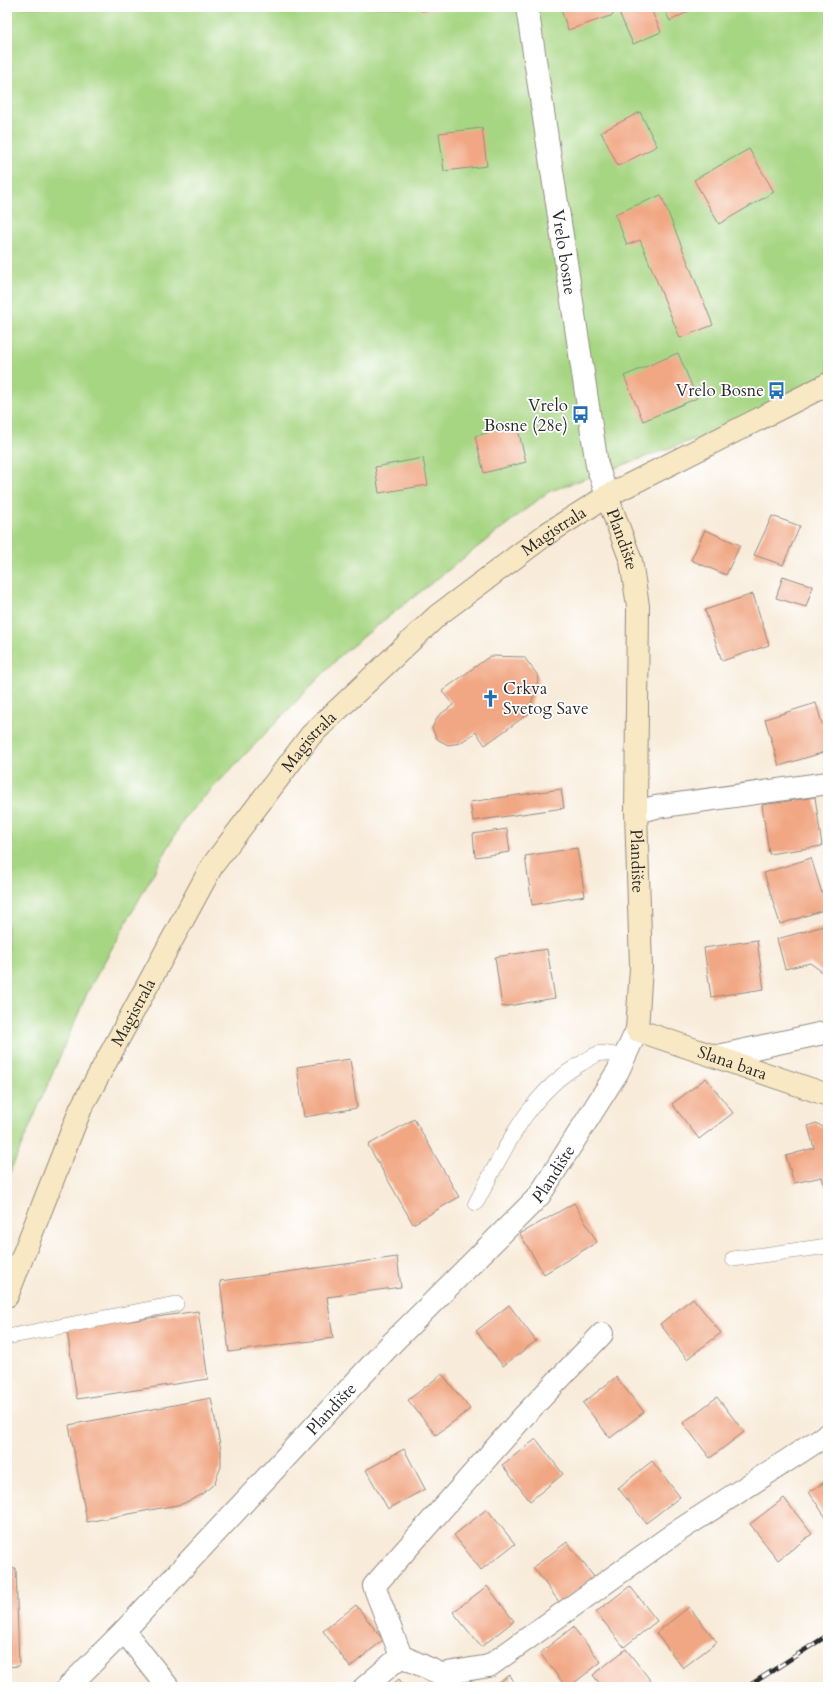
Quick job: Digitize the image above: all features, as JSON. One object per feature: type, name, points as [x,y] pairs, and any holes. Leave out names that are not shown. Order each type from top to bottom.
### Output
[{"type":"main road","name":"Magistrala","points":[[7,1296],[81,1108],[217,860],[311,735],[438,615],[548,533],[607,496],[828,384]]},
{"type":"main road","name":"Plandište","points":[[607,496],[631,561],[638,606],[636,812],[641,967],[637,1030]]},
{"type":"main road","name":"Slana bara","points":[[637,1030],[718,1056],[828,1095]]},
{"type":"street","name":"Vrelo bosne","points":[[527,7],[597,465],[607,496]]},
{"type":"street","points":[[636,812],[656,807],[828,783]]},
{"type":"street","name":"Plandište","points":[[68,1687],[124,1630],[392,1344],[539,1196],[618,1071],[637,1030]]},
{"type":"street","points":[[718,1056],[828,1032]]},
{"type":"street","points":[[602,1334],[522,1418],[374,1586],[401,1656],[442,1674],[489,1666],[675,1533],[828,1434]]},
{"type":"street","points":[[124,1630],[168,1687]]},
{"type":"street","points":[[365,1687],[401,1656]]},
{"type":"lane","points":[[476,1203],[516,1128],[543,1093],[558,1079],[600,1053],[625,1056]]},
{"type":"lane","points":[[733,1259],[828,1246]]},
{"type":"lane","points":[[7,1336],[176,1304]]},
{"type":"green space","points":[[7,7],[828,7],[828,391],[548,492],[341,655],[185,817],[88,991],[7,1179]]},
{"type":"building","points":[[421,7],[447,7],[447,8],[421,11]]},
{"type":"building","points":[[560,7],[611,7],[613,15],[568,30]]},
{"type":"building","points":[[650,7],[661,32],[633,44],[617,8]]},
{"type":"building","points":[[663,7],[697,7],[670,21]]},
{"type":"building","points":[[640,112],[657,146],[618,166],[601,132]]},
{"type":"building","points":[[482,128],[487,166],[444,171],[439,133]]},
{"type":"building","points":[[749,149],[774,192],[719,224],[694,180]]},
{"type":"building","points":[[661,195],[713,325],[680,338],[640,240],[627,245],[615,214]]},
{"type":"building","points":[[678,353],[697,398],[643,421],[624,376]]},
{"type":"building","points":[[517,425],[526,462],[484,473],[475,436]]},
{"type":"building","points":[[423,458],[428,485],[379,493],[375,467]]},
{"type":"building","points":[[772,516],[800,526],[783,565],[754,555]]},
{"type":"building","points":[[705,530],[740,545],[726,575],[691,560]]},
{"type":"building","points":[[783,576],[813,586],[806,607],[776,598]]},
{"type":"building","points":[[753,594],[769,645],[722,661],[705,610]]},
{"type":"building","name":"Crkva Svetog Save","points":[[490,656],[524,657],[539,677],[528,714],[485,745],[476,732],[460,743],[448,745],[437,739],[432,728],[438,716],[453,705],[442,691]]},
{"type":"building","points":[[816,703],[828,743],[828,751],[779,766],[765,719]]},
{"type":"building","points":[[561,789],[564,808],[473,821],[470,802]]},
{"type":"building","points":[[815,797],[822,846],[769,854],[762,805]]},
{"type":"building","points":[[507,829],[510,852],[475,857],[473,834]]},
{"type":"building","points":[[577,848],[585,896],[532,905],[525,856]]},
{"type":"building","points":[[811,858],[827,909],[780,924],[764,873]]},
{"type":"building","points":[[828,925],[828,976],[810,963],[785,969],[777,939]]},
{"type":"building","points":[[757,940],[764,989],[711,997],[704,948]]},
{"type":"building","points":[[547,949],[555,998],[502,1007],[495,957]]},
{"type":"building","points":[[350,1059],[357,1108],[304,1117],[297,1067]]},
{"type":"building","points":[[706,1078],[733,1113],[699,1139],[672,1104]]},
{"type":"building","points":[[414,1119],[459,1197],[413,1224],[368,1145]]},
{"type":"building","points":[[816,1123],[828,1130],[828,1198],[822,1177],[794,1183],[786,1156],[814,1148],[808,1126]]},
{"type":"building","points":[[574,1203],[597,1242],[544,1274],[520,1234]]},
{"type":"building","points":[[397,1257],[401,1287],[327,1297],[333,1338],[229,1352],[220,1281]]},
{"type":"building","points":[[693,1298],[721,1333],[687,1359],[660,1324]]},
{"type":"building","points":[[509,1305],[536,1341],[503,1366],[476,1331]]},
{"type":"building","points":[[198,1311],[208,1379],[77,1399],[67,1330]]},
{"type":"building","points":[[442,1374],[470,1409],[436,1435],[408,1400]]},
{"type":"building","points":[[616,1377],[644,1412],[610,1438],[583,1403]]},
{"type":"building","points":[[717,1397],[744,1432],[710,1458],[683,1423]]},
{"type":"building","points":[[211,1398],[221,1450],[221,1467],[214,1484],[201,1495],[182,1504],[87,1522],[69,1425]]},
{"type":"building","points":[[536,1439],[563,1474],[530,1501],[502,1465]]},
{"type":"building","points":[[404,1449],[425,1489],[388,1509],[366,1470]]},
{"type":"building","points":[[652,1461],[680,1497],[646,1523],[618,1488]]},
{"type":"building","points":[[828,1480],[828,1521],[809,1492]]},
{"type":"building","points":[[784,1498],[812,1534],[778,1560],[750,1524]]},
{"type":"building","points":[[487,1509],[515,1544],[481,1570],[454,1535]]},
{"type":"building","points":[[567,1542],[594,1577],[560,1603],[533,1567]]},
{"type":"building","points":[[16,1568],[19,1666],[7,1667],[7,1569]]},
{"type":"building","points":[[487,1586],[514,1621],[481,1647],[453,1612]]},
{"type":"building","points":[[630,1586],[657,1621],[624,1647],[596,1612]]},
{"type":"building","points":[[356,1605],[383,1640],[350,1667],[323,1631]]},
{"type":"building","points":[[689,1607],[717,1642],[683,1668],[656,1633]]},
{"type":"building","points":[[573,1627],[601,1662],[569,1687],[566,1687],[540,1653]]},
{"type":"building","points":[[626,1649],[654,1685],[651,1687],[602,1687],[593,1675]]},
{"type":"building","points":[[510,1675],[517,1687],[492,1687]]},
{"type":"building","points":[[399,1679],[405,1687],[389,1687]]},
{"type":"railway","points":[[747,1687],[828,1635]]},
{"type":"place","name":"Vrelo Bosne","points":[[777,390]]},
{"type":"place","name":"Vrelo Bosne (28e)","points":[[581,415]]},
{"type":"place","name":"Crkva Svetog Save","points":[[490,698]]}]
